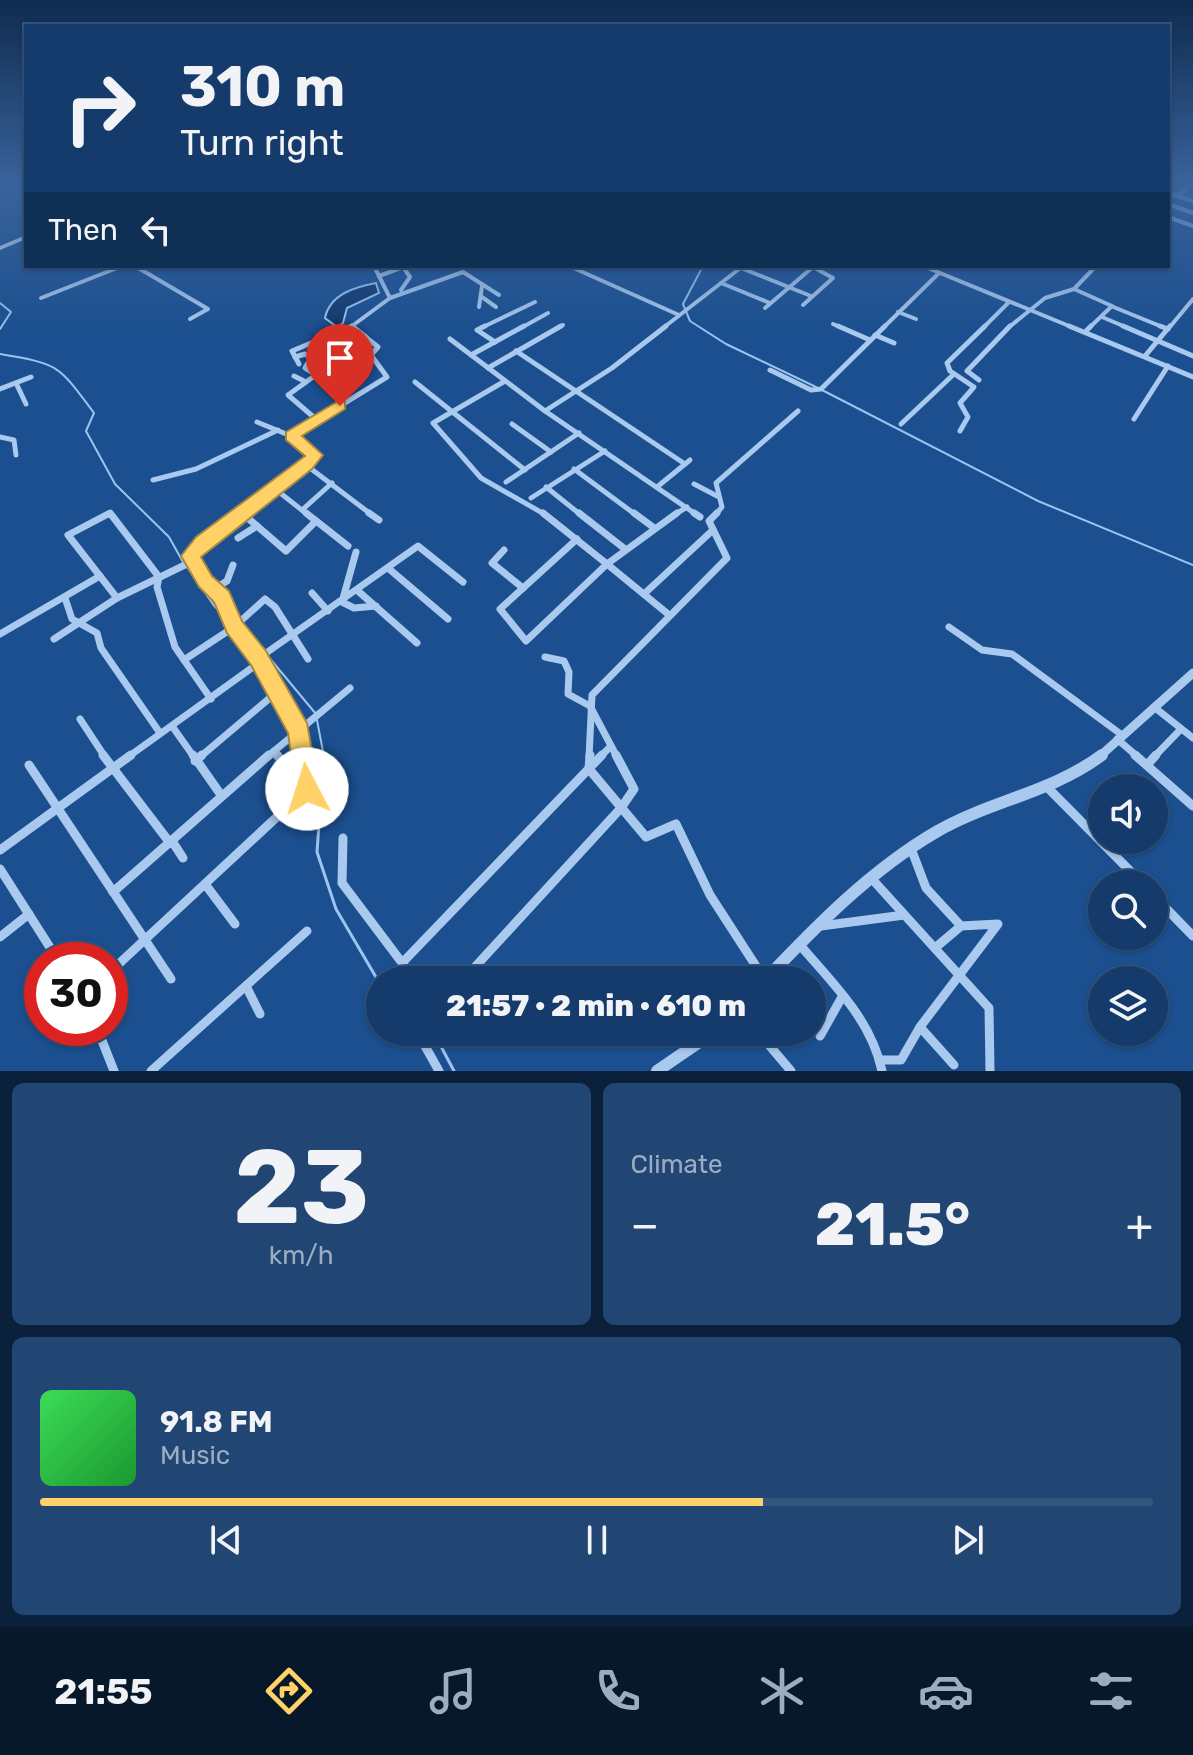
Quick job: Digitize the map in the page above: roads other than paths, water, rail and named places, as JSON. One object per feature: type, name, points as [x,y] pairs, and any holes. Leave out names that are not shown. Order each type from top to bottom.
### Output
[{"type":"main road","points":[[0,248],[24,238]]},
{"type":"street","points":[[41,298],[117,268]]},
{"type":"street","points":[[138,268],[208,309],[190,319]]},
{"type":"street","points":[[375,268],[390,298]]},
{"type":"street","points":[[379,276],[401,268]]},
{"type":"street","points":[[401,290],[410,277],[405,268]]},
{"type":"street","points":[[574,268],[683,312]]},
{"type":"street","points":[[545,411],[612,368],[741,268]]},
{"type":"street","points":[[744,268],[811,296]]},
{"type":"street","points":[[765,308],[811,268]]},
{"type":"street","points":[[803,305],[833,278],[816,268]]},
{"type":"street","points":[[928,268],[1193,377]]},
{"type":"street","points":[[1074,289],[1094,268]]},
{"type":"street","points":[[299,364],[292,351],[352,326],[390,298],[463,272],[499,295]]},
{"type":"street","points":[[770,370],[803,387],[819,390],[939,273]]},
{"type":"street","points":[[721,283],[770,303]]},
{"type":"street","points":[[479,307],[482,286]]},
{"type":"street","points":[[979,380],[967,371],[1028,309],[1055,291],[1074,289],[1168,329]]},
{"type":"street","points":[[482,297],[496,307]]},
{"type":"street","points":[[1145,356],[1193,299]]},
{"type":"street","points":[[495,342],[477,330],[535,302]]},
{"type":"street","points":[[960,431],[968,417],[960,403],[974,387],[954,374],[947,363],[1009,302]]},
{"type":"street","points":[[1086,331],[1111,306]]},
{"type":"street","points":[[898,312],[916,319]]},
{"type":"street","points":[[471,355],[548,313]]},
{"type":"street","points":[[1102,317],[1193,356]]},
{"type":"street","points":[[833,324],[870,340]]},
{"type":"street","points":[[488,368],[563,325]]},
{"type":"street","points":[[317,420],[288,395],[313,377],[322,380],[371,355],[378,347],[352,326]]},
{"type":"street","points":[[875,335],[894,343]]},
{"type":"street","points":[[311,372],[305,368],[314,361],[365,336]]},
{"type":"street","points":[[450,339],[545,411],[700,517]]},
{"type":"street","points":[[516,351],[688,462],[657,487]]},
{"type":"street","points":[[295,357],[305,354],[314,361]]},
{"type":"street","points":[[291,436],[387,377],[371,355]]},
{"type":"street","points":[[1134,419],[1168,366]]},
{"type":"street","points":[[901,424],[954,374]]},
{"type":"street","points":[[294,376],[306,382]]},
{"type":"street","points":[[0,389],[31,377]]},
{"type":"street","points":[[505,381],[433,423],[481,478],[552,518],[668,614]]},
{"type":"street","points":[[415,382],[525,470]]},
{"type":"street","points":[[16,383],[26,404]]},
{"type":"street","points":[[756,966],[710,895],[676,824],[646,837],[589,769],[590,706],[592,695],[668,614],[727,558],[709,521],[722,507],[716,483],[730,467],[798,411]]},
{"type":"street","points":[[54,639],[117,598],[188,563],[193,551],[315,455],[291,436],[257,422]]},
{"type":"street","points":[[512,424],[551,452]]},
{"type":"street","points":[[153,480],[196,469],[278,430]]},
{"type":"street","points":[[506,482],[579,433]]},
{"type":"street","points":[[0,437],[14,440],[16,455]]},
{"type":"street","points":[[531,498],[605,451]]},
{"type":"street","points":[[306,465],[379,520]]},
{"type":"street","points":[[574,469],[653,527]]},
{"type":"street","points":[[302,510],[332,483]]},
{"type":"street","points":[[694,484],[719,497]]},
{"type":"street","points":[[546,487],[625,549]]},
{"type":"street","points":[[274,488],[348,546]]},
{"type":"street","points":[[577,539],[500,609],[526,641],[625,549],[653,527],[687,507]]},
{"type":"street","points":[[117,598],[68,535],[110,513],[159,577],[157,587],[175,647],[211,699]]},
{"type":"street","points":[[242,513],[286,551],[316,521]]},
{"type":"street","points":[[238,538],[257,526]]},
{"type":"street","points":[[644,594],[713,530]]},
{"type":"street","points":[[0,850],[111,767],[211,699],[273,647],[358,591],[418,546],[463,582]]},
{"type":"street","points":[[504,550],[492,563],[523,588]]},
{"type":"street","points":[[342,602],[356,552]]},
{"type":"street","points":[[128,955],[307,789],[299,731],[278,691],[234,623],[222,597],[188,563]]},
{"type":"street","points":[[214,589],[227,581],[233,565]]},
{"type":"street","points":[[388,568],[448,619]]},
{"type":"street","points":[[0,634],[100,576]]},
{"type":"street","points":[[358,591],[417,643]]},
{"type":"street","points":[[312,593],[328,611]]},
{"type":"street","points":[[65,598],[72,619],[97,633],[101,648],[160,733]]},
{"type":"street","points":[[184,660],[265,599],[275,607],[308,659]]},
{"type":"street","points":[[342,602],[354,608],[376,606]]},
{"type":"street","points":[[949,627],[982,650],[1012,654],[1120,737],[1193,806]]},
{"type":"street","points":[[476,966],[621,808],[634,789],[590,706],[568,694],[569,672],[564,661],[545,657]]},
{"type":"street","points":[[778,966],[872,879],[936,832],[1087,766],[1193,673]]},
{"type":"street","points":[[113,892],[221,795],[350,688]]},
{"type":"street","points":[[195,761],[278,691]]},
{"type":"street","points":[[1154,707],[1193,738]]},
{"type":"street","points":[[80,719],[111,767],[183,858]]},
{"type":"street","points":[[172,726],[221,795]]},
{"type":"street","points":[[1147,765],[1181,729]]},
{"type":"street","points":[[403,962],[611,746]]},
{"type":"street","points":[[274,751],[287,767]]},
{"type":"street","points":[[29,765],[171,979]]},
{"type":"street","points":[[1047,786],[1129,870]]},
{"type":"street","points":[[343,838],[342,883],[406,966]]},
{"type":"street","points":[[912,851],[926,888],[961,926]]},
{"type":"street","points":[[1,873],[47,942]]},
{"type":"street","points":[[872,879],[989,1008],[990,1071]]},
{"type":"street","points":[[205,884],[235,924]]},
{"type":"street","points":[[1168,910],[1193,936]]},
{"type":"street","points":[[0,937],[29,914]]},
{"type":"street","points":[[819,926],[904,915]]},
{"type":"street","points":[[799,944],[864,1023],[882,1065],[901,1060],[920,1027],[998,924],[961,926],[935,948]]},
{"type":"street","points":[[151,1071],[307,931]]},
{"type":"street","points":[[246,986],[260,1014]]},
{"type":"street","points":[[826,1025],[842,997]]},
{"type":"street","points":[[920,1027],[954,1065]]},
{"type":"street","points":[[104,1046],[114,1071]]},
{"type":"street","points":[[428,1046],[439,1071]]},
{"type":"street","points":[[657,1071],[694,1046]]},
{"type":"street","points":[[770,1046],[791,1071]]},
{"type":"water","points":[[376,283],[379,293],[347,308],[343,323],[337,327],[325,318],[338,297]]},
{"type":"waterway","points":[[702,268],[683,304],[690,321],[726,344],[816,387]]},
{"type":"waterway","points":[[0,303],[11,312],[0,329]]},
{"type":"waterway","points":[[0,354],[47,364],[73,385],[94,413],[86,431],[115,484],[169,537],[183,562]]},
{"type":"waterway","points":[[822,390],[1038,501],[1193,565]]},
{"type":"waterway","points":[[187,567],[215,607],[225,615]]},
{"type":"waterway","points":[[240,626],[263,650]]},
{"type":"waterway","points":[[267,655],[316,714]]},
{"type":"waterway","points":[[317,720],[324,756]]},
{"type":"waterway","points":[[324,756],[317,852],[336,909],[369,966]]},
{"type":"waterway","points":[[441,1046],[454,1071]]}]
